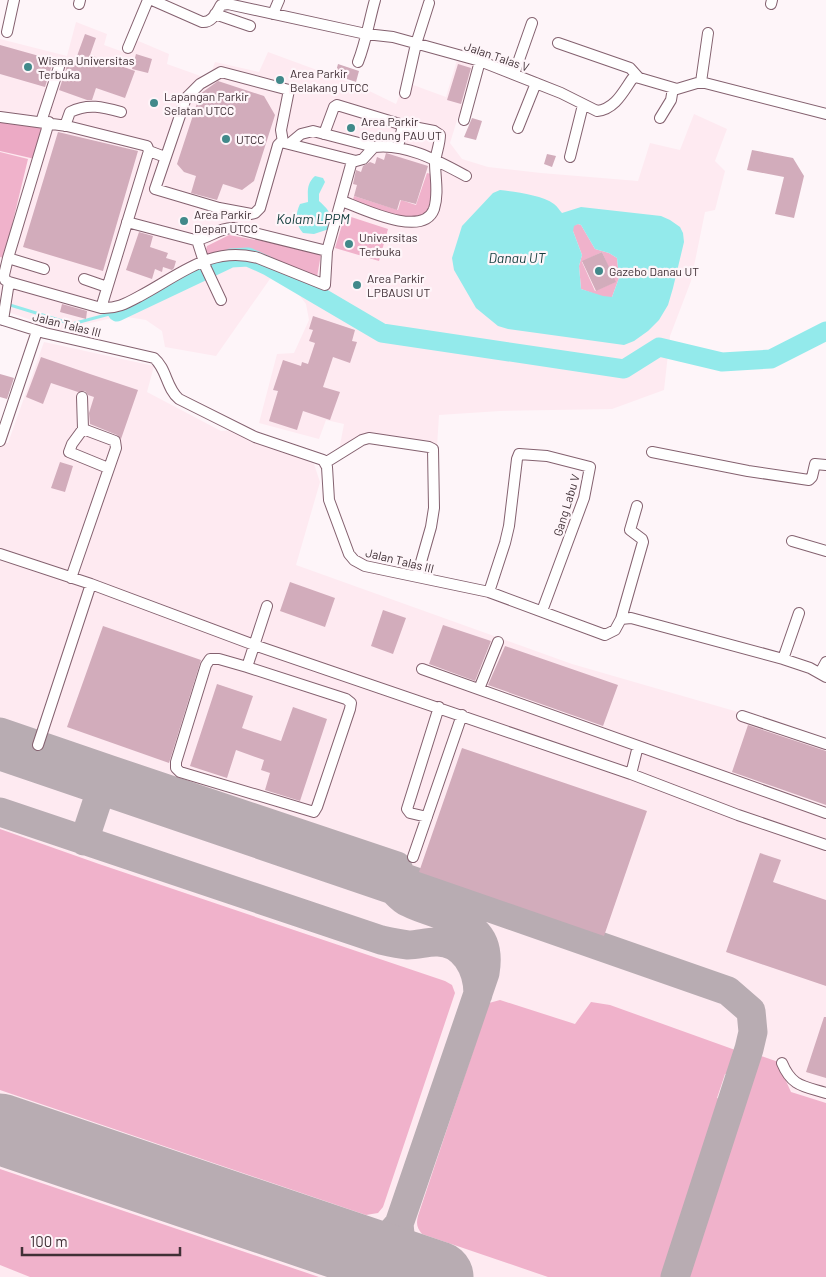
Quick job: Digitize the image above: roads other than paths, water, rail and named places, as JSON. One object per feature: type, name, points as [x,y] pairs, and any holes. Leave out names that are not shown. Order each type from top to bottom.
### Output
[{"type":"street","points":[[7,32],[14,0]]},
{"type":"street","points":[[128,48],[148,0]]},
{"type":"street","points":[[152,0],[202,22],[208,21],[215,14],[250,26]]},
{"type":"street","points":[[273,14],[279,0]]},
{"type":"street","points":[[358,62],[364,47],[375,0]]},
{"type":"street","name":"Jalan Talas V","points":[[215,14],[222,2],[366,34],[393,37],[480,61],[536,83],[597,111],[609,108],[614,104],[632,79],[638,78]]},
{"type":"street","points":[[405,93],[416,44],[429,2]]},
{"type":"street","points":[[514,74],[532,22]]},
{"type":"street","points":[[701,82],[708,33]]},
{"type":"street","points":[[558,43],[630,68],[638,78],[673,88],[701,82],[826,114]]},
{"type":"street","points":[[464,120],[480,61]]},
{"type":"street","points":[[59,67],[4,275],[5,280],[9,282],[101,308],[118,307],[205,264],[233,254],[258,258],[325,284],[327,251],[352,160]]},
{"type":"street","points":[[286,143],[281,130],[290,90],[221,72],[200,84],[186,98],[154,189],[219,208],[253,214],[260,208],[279,142],[361,161],[374,147]]},
{"type":"street","points":[[518,128],[536,83]]},
{"type":"street","points":[[660,118],[671,100],[673,88]]},
{"type":"street","points":[[324,134],[336,105],[403,125],[439,133],[440,138],[435,160],[436,201],[431,215],[424,220],[407,222],[384,217],[342,201]]},
{"type":"street","points":[[570,157],[583,105]]},
{"type":"street","points":[[65,126],[70,112],[78,108],[94,106],[121,112]]},
{"type":"street","points":[[0,117],[45,122],[147,146],[149,151],[101,308]]},
{"type":"street","points":[[398,147],[403,125]]},
{"type":"street","points":[[286,143],[301,134],[313,131],[374,147],[398,147],[435,160],[466,176]]},
{"type":"street","points":[[149,151],[165,156]]},
{"type":"street","points":[[126,222],[191,240],[197,240],[231,227],[327,251]]},
{"type":"street","points":[[197,240],[213,285],[221,300]]},
{"type":"street","points":[[8,258],[44,269]]},
{"type":"street","points":[[84,279],[107,287]]},
{"type":"street","points":[[1,319],[8,296],[9,282]]},
{"type":"street","name":"Jalan Talas III","points":[[1,319],[37,331],[154,358],[162,366],[173,392],[179,399],[255,437],[323,460],[326,463],[329,500],[351,558],[365,566],[489,592],[605,635],[615,630],[620,619]]},
{"type":"street","points":[[0,440],[37,331]]},
{"type":"street","points":[[82,396],[83,429],[68,452],[108,468]]},
{"type":"street","points":[[71,578],[116,448],[115,441],[83,429]]},
{"type":"street","points":[[326,463],[362,440],[369,438],[433,449],[434,508],[431,527],[417,576]]},
{"type":"street","points":[[652,452],[809,480],[812,477],[815,464],[826,465]]},
{"type":"street","name":"Gang Labu V","points":[[489,592],[509,526],[518,455],[547,456],[590,466],[584,498],[542,611]]},
{"type":"street","points":[[637,506],[630,530],[642,539],[643,542],[620,619],[631,618],[783,659],[806,666],[823,675],[826,662]]},
{"type":"street","points":[[792,540],[826,551]]},
{"type":"street","points":[[0,554],[91,584],[254,645],[631,774],[738,815],[826,845]]},
{"type":"street","points":[[38,745],[91,584]]},
{"type":"street","points":[[246,668],[267,606]]},
{"type":"street","points":[[783,659],[799,613]]},
{"type":"street","points":[[479,689],[498,642]]},
{"type":"street","points":[[210,659],[219,659],[246,668],[346,699],[351,703],[314,812],[180,772],[176,768],[181,744],[206,665],[210,659]]},
{"type":"street","points":[[422,669],[826,813]]},
{"type":"street","points":[[426,817],[410,812],[407,809],[439,707]]},
{"type":"street","points":[[413,857],[462,715]]},
{"type":"street","points":[[742,716],[826,744]]},
{"type":"street","points":[[631,774],[638,746]]},
{"type":"street","points":[[782,1063],[792,1081],[826,1093]]},
{"type":"water","name":"Kolam LPPM","points":[[315,176],[323,178],[325,182],[319,194],[319,201],[330,214],[329,229],[314,234],[303,233],[297,223],[297,212],[300,204],[308,202],[309,185]]},
{"type":"water","name":"Danau UT","points":[[500,190],[536,196],[554,204],[562,213],[581,207],[661,216],[680,227],[684,242],[668,305],[659,320],[634,341],[624,345],[498,326],[476,308],[454,270],[452,258],[462,226],[493,193]],"holes":[[[581,225],[595,249],[609,253],[617,258],[619,278],[612,297],[581,289],[579,266],[582,255],[573,231],[574,226]]]},
{"type":"waterway","points":[[117,312],[231,258],[248,257],[268,266],[382,333],[624,369],[659,347],[722,362],[771,359],[826,331]]},
{"type":"waterway","points":[[0,302],[72,324],[117,312]]},
{"type":"place","name":"Wisma Universitas Terbuka","points":[[28,67]]},
{"type":"place","name":"Area Parkir Belakang UTCC","points":[[280,80]]},
{"type":"place","name":"Lapangan Parkir Selatan UTCC","points":[[154,103]]},
{"type":"place","name":"Area Parkir Gedung PAU UT","points":[[351,128]]},
{"type":"place","name":"UTCC","points":[[226,139]]},
{"type":"place","name":"Area Parkir Depan UTCC","points":[[184,221]]},
{"type":"place","name":"Universitas Terbuka","points":[[349,244]]},
{"type":"place","name":"Gazebo Danau UT","points":[[599,271]]},
{"type":"place","name":"Area Parkir LPBAUSI UT","points":[[357,285]]}]
